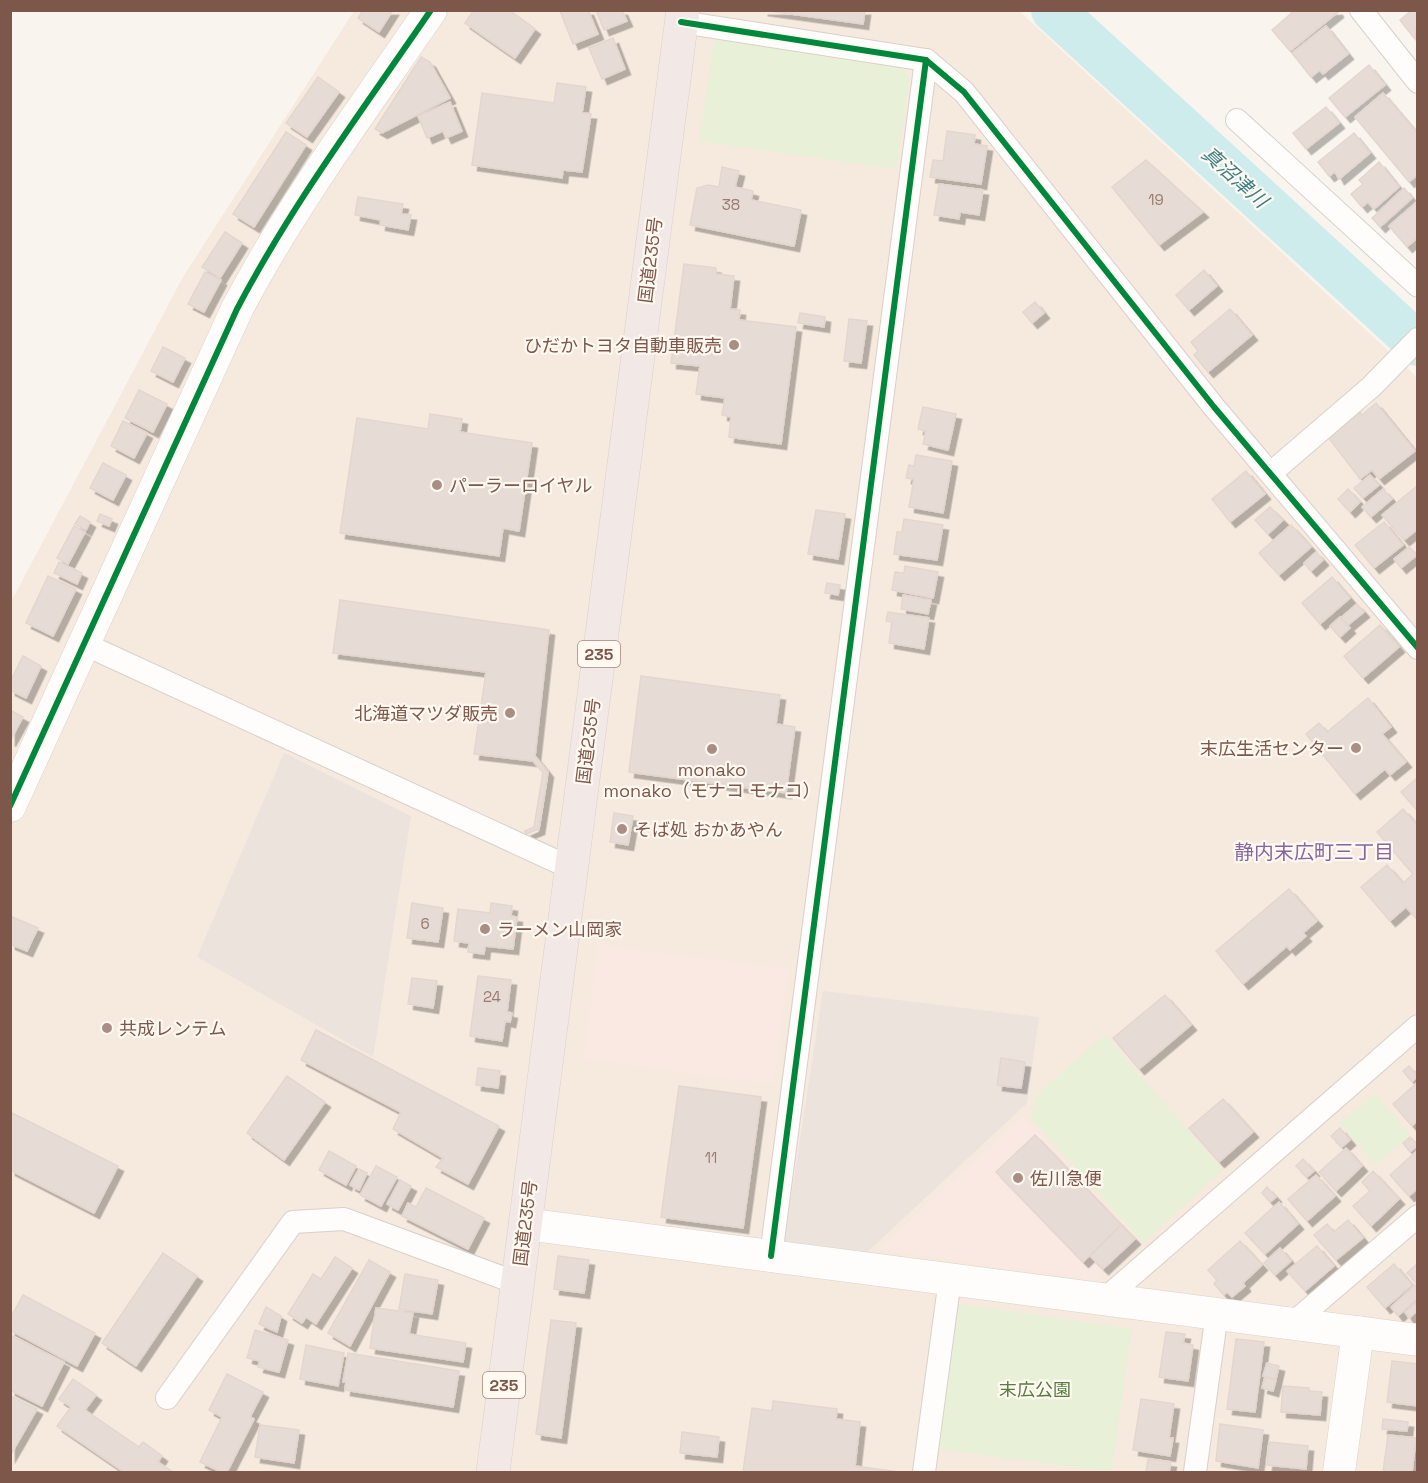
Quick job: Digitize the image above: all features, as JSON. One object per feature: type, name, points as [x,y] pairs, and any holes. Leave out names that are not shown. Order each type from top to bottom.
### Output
[{"type":"highway","name":"国道235号","points":[[493,1473],[682,16]]},
{"type":"street","points":[[10,806],[237,309],[262,263],[328,159],[431,10]]},
{"type":"street","points":[[1361,10],[1418,82]]},
{"type":"street","points":[[682,16],[926,60],[964,92],[1214,407],[1418,648]]},
{"type":"street","points":[[771,1256],[926,60]]},
{"type":"street","points":[[1237,120],[1418,286]]},
{"type":"street","points":[[1271,473],[1371,387],[1418,339]]},
{"type":"street","points":[[84,644],[571,868]]},
{"type":"street","points":[[1106,1298],[1418,1026]]},
{"type":"street","points":[[1293,1323],[1418,1216]]},
{"type":"street","points":[[167,1398],[293,1222],[344,1219],[517,1283]]},
{"type":"street","points":[[525,1224],[1418,1340]]},
{"type":"street","points":[[924,1473],[950,1279]]},
{"type":"street","points":[[1195,1473],[1217,1313]]},
{"type":"street","points":[[1339,1473],[1358,1332]]},
{"type":"shaded area","points":[[354,11],[1019,11],[1417,377],[1417,1472],[11,1472],[11,602],[183,277]]},
{"type":"shaded area","points":[[284,753],[411,816],[373,1057],[197,957]]},
{"type":"shaded area","points":[[598,944],[789,969],[774,1085],[583,1059]]},
{"type":"shaded area","points":[[823,991],[1039,1017],[1027,1103],[864,1255],[784,1243]]},
{"type":"shaded area","name":"佐川急便","points":[[1023,1116],[1137,1240],[1094,1280],[877,1250]]},
{"type":"green space","points":[[715,37],[901,65],[910,78],[896,169],[699,141]]},
{"type":"green space","points":[[1105,1035],[1223,1170],[1143,1243],[1031,1119],[1036,1095]]},
{"type":"green space","points":[[1375,1094],[1410,1136],[1375,1165],[1340,1123]]},
{"type":"green space","name":"末広公園","points":[[959,1304],[1132,1329],[1111,1472],[938,1449]]},
{"type":"building","points":[[363,10],[393,10],[379,32],[358,18]]},
{"type":"building","points":[[474,10],[509,10],[535,29],[515,58],[465,23]]},
{"type":"building","points":[[588,10],[598,34],[573,44],[560,11]]},
{"type":"building","points":[[596,10],[622,10],[627,21],[604,30]]},
{"type":"building","points":[[762,10],[865,10],[863,24]]},
{"type":"building","points":[[1295,10],[1337,10],[1338,12],[1290,51],[1272,30]]},
{"type":"building","points":[[1412,10],[1418,10],[1415,39],[1400,20]]},
{"type":"building","points":[[1326,26],[1348,54],[1323,74],[1320,70],[1311,77],[1292,53]]},
{"type":"building","points":[[613,38],[625,69],[602,79],[589,48]]},
{"type":"building","points":[[421,57],[430,62],[450,98],[382,133],[375,129]]},
{"type":"building","points":[[1369,65],[1385,85],[1345,117],[1329,98]]},
{"type":"building","points":[[318,77],[339,92],[307,137],[286,123]]},
{"type":"building","points":[[557,83],[586,87],[582,113],[591,114],[582,172],[563,170],[562,178],[472,165],[482,93],[554,103]]},
{"type":"building","points":[[1383,93],[1418,134],[1418,174],[1409,182],[1355,117]]},
{"type":"building","points":[[450,102],[462,131],[446,138],[443,131],[427,138],[418,116]]},
{"type":"building","points":[[1326,107],[1339,123],[1306,149],[1293,133]]},
{"type":"building","points":[[947,131],[975,135],[974,144],[987,146],[981,184],[930,177],[933,160],[943,161]]},
{"type":"building","points":[[286,132],[306,145],[254,227],[233,214]]},
{"type":"building","points":[[1354,133],[1370,153],[1339,179],[1335,172],[1329,176],[1318,162]]},
{"type":"building","points":[[1146,160],[1203,212],[1159,245],[1112,187]]},
{"type":"building","points":[[1379,162],[1399,187],[1374,209],[1368,202],[1362,207],[1351,194],[1363,184],[1359,180]]},
{"type":"building","points":[[722,167],[739,171],[735,187],[753,191],[751,200],[801,210],[794,246],[690,225],[697,188],[708,185],[719,187]]},
{"type":"building","points":[[939,184],[983,190],[979,215],[960,212],[959,219],[934,215]]},
{"type":"building","points":[[1404,188],[1412,198],[1380,227],[1372,218]]},
{"type":"building","points":[[358,197],[403,204],[401,214],[411,215],[408,230],[380,225],[381,220],[355,215]]},
{"type":"building","points":[[1418,201],[1418,237],[1407,247],[1389,226]]},
{"type":"building","points":[[225,232],[242,243],[220,278],[202,267]]},
{"type":"building","name":"ひだかトヨタ自動車販売","points":[[684,264],[716,268],[716,274],[734,276],[730,309],[740,310],[739,320],[796,327],[781,444],[729,437],[731,417],[722,415],[725,398],[696,394],[700,366],[671,363]]},
{"type":"building","points":[[1204,270],[1217,286],[1189,310],[1176,295]]},
{"type":"building","points":[[205,272],[221,280],[204,312],[188,304]]},
{"type":"building","points":[[1035,302],[1044,313],[1032,323],[1023,312]]},
{"type":"building","points":[[1230,309],[1252,335],[1208,372],[1194,355],[1198,351],[1191,342]]},
{"type":"building","points":[[800,313],[825,317],[824,327],[798,323]]},
{"type":"building","points":[[849,319],[867,321],[861,363],[844,361]]},
{"type":"building","points":[[163,347],[185,358],[173,382],[151,371]]},
{"type":"building","points":[[139,390],[167,404],[153,432],[125,418]]},
{"type":"building","points":[[1376,403],[1415,451],[1379,479],[1372,470],[1360,479],[1328,437],[1360,412],[1362,415]]},
{"type":"building","points":[[923,407],[956,414],[948,450],[923,444],[926,431],[918,429]]},
{"type":"building","name":"パーラーロイヤル","points":[[430,414],[462,419],[460,432],[532,443],[519,531],[503,528],[499,556],[340,533],[357,418],[428,429]]},
{"type":"building","points":[[123,421],[147,433],[134,458],[111,446]]},
{"type":"building","points":[[916,455],[952,461],[943,513],[909,507],[914,479],[906,478],[909,465],[914,466]]},
{"type":"building","points":[[103,463],[126,475],[113,500],[90,488]]},
{"type":"building","points":[[1246,471],[1265,494],[1230,522],[1212,499]]},
{"type":"building","points":[[1370,475],[1379,485],[1363,498],[1354,488]]},
{"type":"building","points":[[1418,485],[1418,529],[1404,540],[1382,515]]},
{"type":"building","points":[[1348,489],[1360,502],[1350,512],[1338,499]]},
{"type":"building","points":[[1383,489],[1392,499],[1371,517],[1362,507]]},
{"type":"building","points":[[1270,507],[1283,520],[1268,534],[1255,520]]},
{"type":"building","points":[[816,510],[845,514],[838,559],[808,554]]},
{"type":"building","points":[[100,514],[112,519],[109,526],[97,521]]},
{"type":"building","points":[[80,516],[90,522],[86,530],[75,524]]},
{"type":"building","points":[[904,519],[943,525],[937,560],[894,554],[897,532],[902,532]]},
{"type":"building","points":[[1384,522],[1403,545],[1374,568],[1355,545]]},
{"type":"building","points":[[1291,525],[1311,547],[1279,575],[1259,553]]},
{"type":"building","points":[[74,526],[85,532],[68,564],[57,558]]},
{"type":"building","points":[[1409,547],[1417,555],[1401,568],[1394,559]]},
{"type":"building","points":[[1316,552],[1323,560],[1311,571],[1304,563]]},
{"type":"building","points":[[59,562],[82,573],[77,584],[54,573]]},
{"type":"building","points":[[905,566],[938,572],[933,598],[892,590],[895,572],[904,573]]},
{"type":"building","points":[[48,576],[76,589],[53,636],[26,623]]},
{"type":"building","points":[[1332,577],[1350,598],[1320,624],[1302,603]]},
{"type":"building","points":[[827,583],[840,585],[838,595],[825,593]]},
{"type":"building","points":[[903,595],[931,600],[928,614],[901,609]]},
{"type":"building","name":"北海道マツダ販売","points":[[340,600],[549,630],[535,756],[548,772],[539,829],[526,834],[525,831],[534,827],[543,772],[533,761],[474,754],[486,672],[333,653]]},
{"type":"building","points":[[1357,604],[1364,612],[1348,625],[1341,618]]},
{"type":"building","points":[[888,612],[929,618],[924,649],[889,643],[892,622],[886,621]]},
{"type":"building","points":[[1340,617],[1350,628],[1340,637],[1330,626]]},
{"type":"building","points":[[1380,625],[1399,647],[1363,678],[1344,656]]},
{"type":"building","points":[[23,656],[41,666],[26,698],[10,690],[10,682]]},
{"type":"building","name":"monako monako（モナコ モナコ）","points":[[641,676],[780,695],[776,724],[795,727],[786,793],[629,772]]},
{"type":"building","name":"末広生活センター","points":[[1368,698],[1391,727],[1382,734],[1406,762],[1390,775],[1385,769],[1355,794],[1306,734],[1319,723],[1327,732]]},
{"type":"building","points":[[10,710],[23,717],[10,741]]},
{"type":"building","points":[[1418,779],[1418,811],[1401,792]]},
{"type":"building","points":[[1403,809],[1418,826],[1418,920],[1406,907],[1390,921],[1361,887],[1387,865],[1403,883],[1413,874],[1377,832]]},
{"type":"building","name":"そば処 おかあやん","points":[[614,813],[633,816],[628,845],[610,842]]},
{"type":"building","points":[[1289,889],[1317,921],[1303,933],[1306,936],[1290,950],[1287,946],[1243,984],[1216,951]]},
{"type":"building","points":[[412,903],[443,908],[438,942],[407,938]]},
{"type":"building","name":"ラーメン山岡家","points":[[491,903],[512,906],[511,916],[517,917],[513,949],[485,946],[484,954],[468,952],[469,943],[454,941],[458,909],[490,913]]},
{"type":"building","points":[[10,916],[38,928],[27,951],[10,944]]},
{"type":"building","points":[[478,976],[511,980],[507,1012],[512,1013],[510,1022],[505,1021],[502,1041],[470,1036]]},
{"type":"building","points":[[412,978],[437,981],[433,1008],[408,1004]]},
{"type":"building","points":[[1165,995],[1191,1025],[1139,1069],[1113,1038]]},
{"type":"building","points":[[316,1030],[499,1126],[468,1184],[436,1167],[443,1158],[393,1129],[401,1112],[301,1060]]},
{"type":"building","points":[[1001,1058],[1025,1062],[1021,1088],[997,1085]]},
{"type":"building","points":[[1409,1066],[1418,1076],[1412,1082],[1403,1071]]},
{"type":"building","points":[[478,1068],[500,1071],[498,1088],[476,1085]]},
{"type":"building","points":[[287,1076],[325,1102],[284,1160],[247,1133]]},
{"type":"building","points":[[1418,1082],[1418,1120],[1412,1126],[1393,1104]]},
{"type":"building","points":[[679,1086],[761,1097],[743,1228],[661,1217]]},
{"type":"building","points":[[1223,1099],[1253,1132],[1219,1162],[1189,1128]]},
{"type":"building","points":[[10,1112],[118,1166],[94,1213],[10,1170]]},
{"type":"building","points":[[1340,1128],[1350,1140],[1342,1147],[1331,1136]]},
{"type":"building","points":[[1035,1135],[1121,1225],[1083,1262],[996,1172]]},
{"type":"building","points":[[1410,1137],[1418,1145],[1410,1152],[1403,1143]]},
{"type":"building","points":[[1346,1148],[1362,1166],[1336,1191],[1319,1172]]},
{"type":"building","points":[[1418,1150],[1418,1188],[1409,1196],[1390,1175]]},
{"type":"building","points":[[329,1151],[356,1166],[346,1185],[319,1170]]},
{"type":"building","points":[[1303,1159],[1314,1171],[1307,1177],[1296,1166]]},
{"type":"building","points":[[376,1166],[397,1177],[381,1206],[360,1195]]},
{"type":"building","points":[[359,1169],[367,1173],[359,1190],[350,1185]]},
{"type":"building","points":[[1373,1171],[1399,1199],[1371,1226],[1353,1206],[1370,1191],[1362,1182]]},
{"type":"building","points":[[1316,1175],[1335,1196],[1307,1221],[1288,1199]]},
{"type":"building","points":[[400,1180],[411,1186],[398,1210],[387,1204]]},
{"type":"building","points":[[1267,1187],[1276,1197],[1270,1202],[1262,1193]]},
{"type":"building","points":[[426,1188],[484,1218],[468,1249],[402,1216],[408,1203],[416,1207]]},
{"type":"building","points":[[1279,1202],[1298,1224],[1265,1254],[1245,1233]]},
{"type":"building","points":[[1348,1220],[1363,1238],[1336,1260],[1314,1235],[1327,1224],[1334,1232]]},
{"type":"building","points":[[1121,1225],[1135,1239],[1103,1269],[1090,1256]]},
{"type":"building","points":[[1240,1241],[1262,1265],[1243,1283],[1245,1286],[1232,1297],[1227,1292],[1224,1295],[1214,1284],[1217,1280],[1208,1270]]},
{"type":"building","points":[[1317,1246],[1334,1266],[1305,1291],[1287,1271]]},
{"type":"building","points":[[1280,1248],[1291,1261],[1275,1275],[1264,1263]]},
{"type":"building","points":[[163,1253],[197,1276],[136,1366],[102,1343]]},
{"type":"building","points":[[558,1256],[589,1260],[584,1293],[554,1289]]},
{"type":"building","points":[[335,1257],[352,1268],[316,1324],[306,1317],[302,1323],[288,1314],[313,1274],[321,1279]]},
{"type":"building","points":[[369,1260],[390,1272],[350,1346],[328,1333]]},
{"type":"building","points":[[1418,1263],[1418,1284],[1407,1273]]},
{"type":"building","points":[[1394,1264],[1412,1285],[1385,1308],[1367,1287]]},
{"type":"building","points":[[405,1274],[438,1280],[432,1314],[399,1309]]},
{"type":"building","points":[[1415,1285],[1418,1298],[1398,1316],[1391,1307]]},
{"type":"building","points":[[23,1295],[95,1333],[77,1366],[10,1330],[10,1319]]},
{"type":"building","points":[[1415,1303],[1418,1310],[1409,1318],[1405,1312]]},
{"type":"building","points":[[266,1307],[281,1316],[277,1332],[259,1324]]},
{"type":"building","points":[[376,1308],[413,1313],[409,1334],[466,1343],[463,1362],[370,1348]]},
{"type":"building","points":[[551,1320],[576,1323],[561,1438],[536,1434]]},
{"type":"building","points":[[255,1330],[288,1340],[279,1372],[258,1367],[260,1361],[247,1358]]},
{"type":"building","points":[[1166,1332],[1185,1334],[1183,1343],[1193,1345],[1188,1381],[1159,1377]]},
{"type":"building","points":[[10,1335],[64,1362],[42,1406],[10,1390]]},
{"type":"building","points":[[1236,1339],[1264,1342],[1255,1412],[1227,1409]]},
{"type":"building","points":[[306,1345],[344,1353],[338,1386],[300,1379]]},
{"type":"building","points":[[348,1353],[459,1371],[453,1407],[345,1390],[346,1382],[343,1382]]},
{"type":"building","points":[[1392,1361],[1418,1364],[1418,1406],[1387,1402]]},
{"type":"building","points":[[1267,1363],[1279,1366],[1276,1379],[1263,1376]]},
{"type":"building","points":[[227,1374],[263,1392],[250,1417],[254,1419],[227,1472],[221,1472],[200,1462],[222,1417],[209,1410]]},
{"type":"building","points":[[1265,1377],[1276,1380],[1273,1391],[1262,1388]]},
{"type":"building","points":[[73,1379],[96,1395],[85,1410],[139,1447],[143,1442],[162,1456],[158,1462],[173,1472],[124,1472],[57,1426],[71,1407],[59,1399]]},
{"type":"building","points":[[1283,1386],[1309,1388],[1309,1391],[1322,1392],[1320,1415],[1281,1412]]},
{"type":"building","points":[[10,1396],[37,1409],[10,1456]]},
{"type":"building","points":[[1141,1399],[1174,1404],[1169,1438],[1173,1438],[1170,1456],[1133,1450]]},
{"type":"building","points":[[773,1401],[837,1409],[836,1419],[860,1422],[855,1466],[899,1472],[743,1472],[752,1408],[772,1411]]},
{"type":"building","points":[[1383,1419],[1408,1422],[1407,1431],[1382,1429]]},
{"type":"building","points":[[1220,1424],[1263,1430],[1258,1468],[1216,1461]]},
{"type":"building","points":[[260,1425],[299,1430],[294,1463],[255,1457]]},
{"type":"building","points":[[682,1432],[719,1437],[717,1457],[680,1453]]},
{"type":"building","points":[[1388,1435],[1416,1438],[1412,1472],[1383,1472]]},
{"type":"building","points":[[1269,1442],[1308,1446],[1306,1469],[1267,1465]]},
{"type":"building","points":[[1148,1459],[1171,1462],[1169,1472],[1146,1472]]},
{"type":"waterway","name":"真沼津川","points":[[1053,10],[1418,344]]},
{"type":"cycle path","points":[[10,806],[237,309],[305,194],[431,10]]},
{"type":"cycle path","points":[[681,22],[926,60],[964,92],[1214,407],[1418,648]]},
{"type":"cycle path","points":[[771,1256],[926,60]]},
{"type":"place","name":"ひだかトヨタ自動車販売","points":[[734,345]]},
{"type":"place","name":"パーラーロイヤル","points":[[437,485]]},
{"type":"place","name":"北海道マツダ販売","points":[[510,713]]},
{"type":"place","name":"末広生活センター","points":[[1356,748]]},
{"type":"place","name":"monako monako（モナコ モナコ）","points":[[712,749]]},
{"type":"place","name":"そば処 おかあやん","points":[[622,829]]},
{"type":"place","name":"ラーメン山岡家","points":[[485,929]]},
{"type":"place","name":"共成レンテム","points":[[107,1028]]},
{"type":"place","name":"佐川急便","points":[[1018,1178]]},
{"type":"district","name":"静内末広町三丁目","points":[[1314,852]]}]
